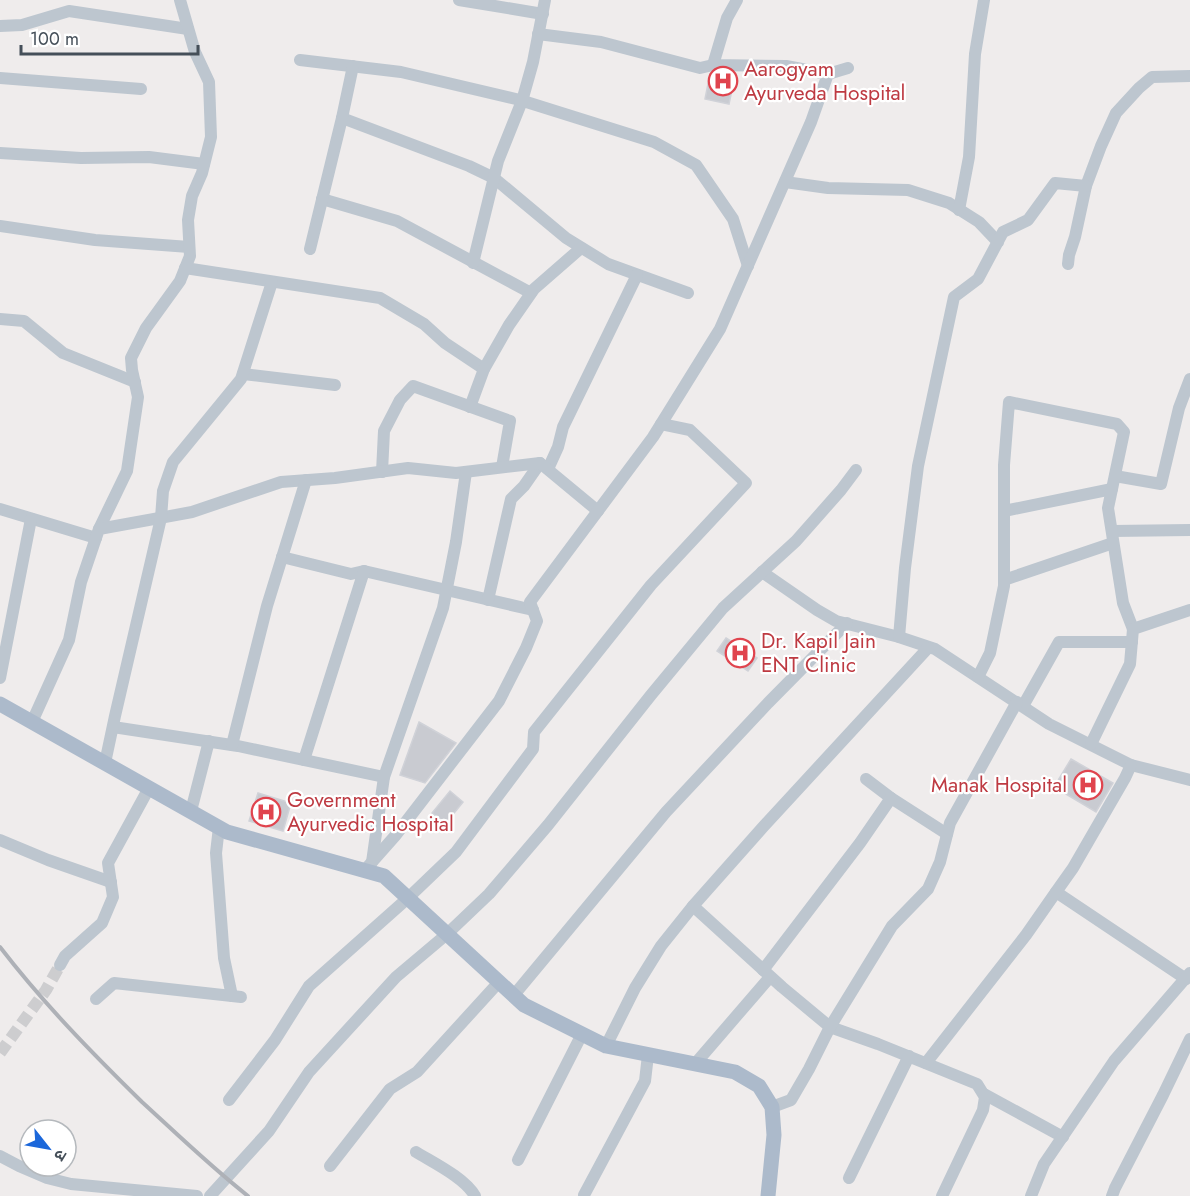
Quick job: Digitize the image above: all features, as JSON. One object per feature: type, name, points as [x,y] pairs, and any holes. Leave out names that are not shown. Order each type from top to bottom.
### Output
[{"type":"main road","points":[[0,704],[228,832],[368,866],[384,876],[524,1005],[606,1046],[735,1072],[759,1086],[772,1107],[774,1135],[768,1196]]},
{"type":"street","points":[[32,722],[69,640],[81,582],[98,533],[127,471],[138,397],[131,358],[146,328],[180,281],[190,256],[188,220],[192,196],[212,137],[209,82],[195,52],[180,0]]},
{"type":"street","points":[[459,0],[543,14]]},
{"type":"street","points":[[473,262],[498,161],[522,101],[546,0]]},
{"type":"street","points":[[713,65],[727,18],[737,0]]},
{"type":"street","points":[[959,210],[969,157],[975,54],[984,0]]},
{"type":"street","points":[[0,27],[22,25],[69,10],[188,29]]},
{"type":"street","points":[[538,34],[601,42],[700,68],[713,65],[786,66],[828,74],[848,68]]},
{"type":"street","points":[[300,60],[401,72],[522,101],[654,142],[696,165],[733,219],[748,266]]},
{"type":"street","points":[[310,249],[353,66]]},
{"type":"street","points":[[368,866],[395,836],[499,701],[537,621],[530,602],[661,424],[720,329],[811,122],[828,74]]},
{"type":"street","points":[[1068,264],[1086,186],[1116,113],[1152,77],[1190,76]]},
{"type":"street","points":[[0,78],[141,89]]},
{"type":"street","points":[[342,118],[469,166],[494,178],[581,248],[608,264],[688,293]]},
{"type":"street","points":[[0,153],[81,158],[149,157],[204,164]]},
{"type":"street","points":[[785,182],[828,188],[908,190],[949,203],[979,222],[998,242]]},
{"type":"street","points":[[899,637],[918,466],[954,297],[978,279],[1003,232],[1028,220],[1055,183],[1086,186]]},
{"type":"street","points":[[322,199],[397,221],[531,293]]},
{"type":"street","points":[[0,226],[95,240],[189,247]]},
{"type":"street","points":[[470,407],[484,369],[509,325],[531,293],[581,248]]},
{"type":"street","points":[[185,268],[380,298],[424,324],[445,343],[484,369]]},
{"type":"street","points":[[488,600],[511,499],[544,466],[558,447],[563,427],[637,275]]},
{"type":"street","points":[[105,763],[161,518],[163,491],[172,462],[241,379],[272,282]]},
{"type":"street","points":[[0,318],[24,321],[63,353],[135,382]]},
{"type":"street","points":[[243,374],[335,385]]},
{"type":"street","points":[[1004,511],[1113,482],[1161,484],[1179,408],[1190,379]]},
{"type":"street","points":[[382,472],[384,431],[400,400],[413,387],[510,421],[502,467]]},
{"type":"street","points":[[978,677],[990,653],[1004,580],[1004,465],[1009,402],[1117,424],[1124,432],[1108,508],[1123,603],[1132,635],[1130,664],[1091,744]]},
{"type":"street","points":[[229,1100],[275,1040],[309,986],[456,852],[533,749],[534,732],[651,585],[746,483],[690,430],[661,424]]},
{"type":"street","points":[[0,509],[31,519],[98,533],[192,512],[281,482],[335,478],[408,468],[456,473],[502,467],[544,466],[598,511]]},
{"type":"street","points":[[210,1196],[269,1131],[309,1072],[324,1055],[396,977],[447,934],[489,894],[548,825],[723,608],[796,541],[856,470]]},
{"type":"street","points":[[368,866],[384,777],[443,608],[456,542],[466,472]]},
{"type":"street","points":[[232,745],[267,606],[306,480]]},
{"type":"street","points":[[0,678],[31,519]]},
{"type":"street","points":[[1004,580],[1112,537],[1190,530]]},
{"type":"street","points":[[282,558],[351,574],[364,571],[533,610]]},
{"type":"street","points":[[304,760],[364,571]]},
{"type":"street","points":[[762,572],[836,621],[935,649],[1049,724],[1131,765],[1190,780]]},
{"type":"street","points":[[772,1107],[791,1100],[830,1027],[892,926],[928,889],[940,862],[950,823],[1059,642],[1132,635],[1190,610]]},
{"type":"street","points":[[514,995],[666,812],[847,623]]},
{"type":"street","points":[[606,1046],[635,988],[661,946],[693,906],[928,648]]},
{"type":"street","points":[[113,727],[232,745],[384,777]]},
{"type":"street","points":[[191,811],[209,741]]},
{"type":"street","points":[[926,1063],[1026,935],[1056,892],[1131,765]]},
{"type":"street","points":[[866,779],[947,834]]},
{"type":"street","points":[[60,965],[65,956],[102,923],[113,897],[108,863],[149,788]]},
{"type":"street","points":[[694,1064],[766,974],[891,798]]},
{"type":"street","points":[[96,999],[114,983],[237,997],[224,958],[216,853],[219,827]]},
{"type":"street","points":[[0,840],[111,882]]},
{"type":"street","points":[[1031,1196],[1044,1164],[1114,1061],[1188,976],[1056,892]]},
{"type":"street","points":[[693,906],[766,974],[830,1027],[976,1084],[984,1094],[1063,1137]]},
{"type":"street","points":[[330,1166],[390,1089],[417,1072],[499,982]]},
{"type":"street","points":[[518,1160],[582,1034]]},
{"type":"street","points":[[1112,1196],[1190,1039]]},
{"type":"street","points":[[584,1195],[645,1081],[648,1054]]},
{"type":"street","points":[[849,1178],[909,1056]]},
{"type":"street","points":[[942,1196],[982,1110],[984,1094]]},
{"type":"street","points":[[416,1152],[460,1180],[475,1196]]},
{"type":"street","points":[[0,1156],[47,1178],[71,1184],[197,1196]]},
{"type":"building","points":[[730,73],[735,76],[729,104],[705,99],[710,74]]},
{"type":"building","points":[[726,638],[757,658],[748,671],[717,651]]},
{"type":"building","points":[[419,722],[456,743],[425,783],[400,775]]},
{"type":"building","points":[[1071,759],[1113,783],[1096,812],[1054,787]]},
{"type":"building","points":[[450,791],[463,802],[446,823],[432,813]]},
{"type":"building","points":[[258,793],[291,803],[283,831],[249,821]]},
{"type":"tunnel","points":[[0,1053],[46,990],[60,965]]},
{"type":"railway","points":[[0,947],[51,1008],[105,1065],[181,1138],[248,1196]]},
{"type":"place","name":"Aarogyam Ayurveda Hospital","points":[[723,81]]},
{"type":"place","name":"Dr. Kapil Jain ENT Clinic","points":[[740,653]]},
{"type":"place","name":"Manak Hospital","points":[[1088,785]]},
{"type":"place","name":"Government Ayurvedic Hospital","points":[[266,812]]}]
